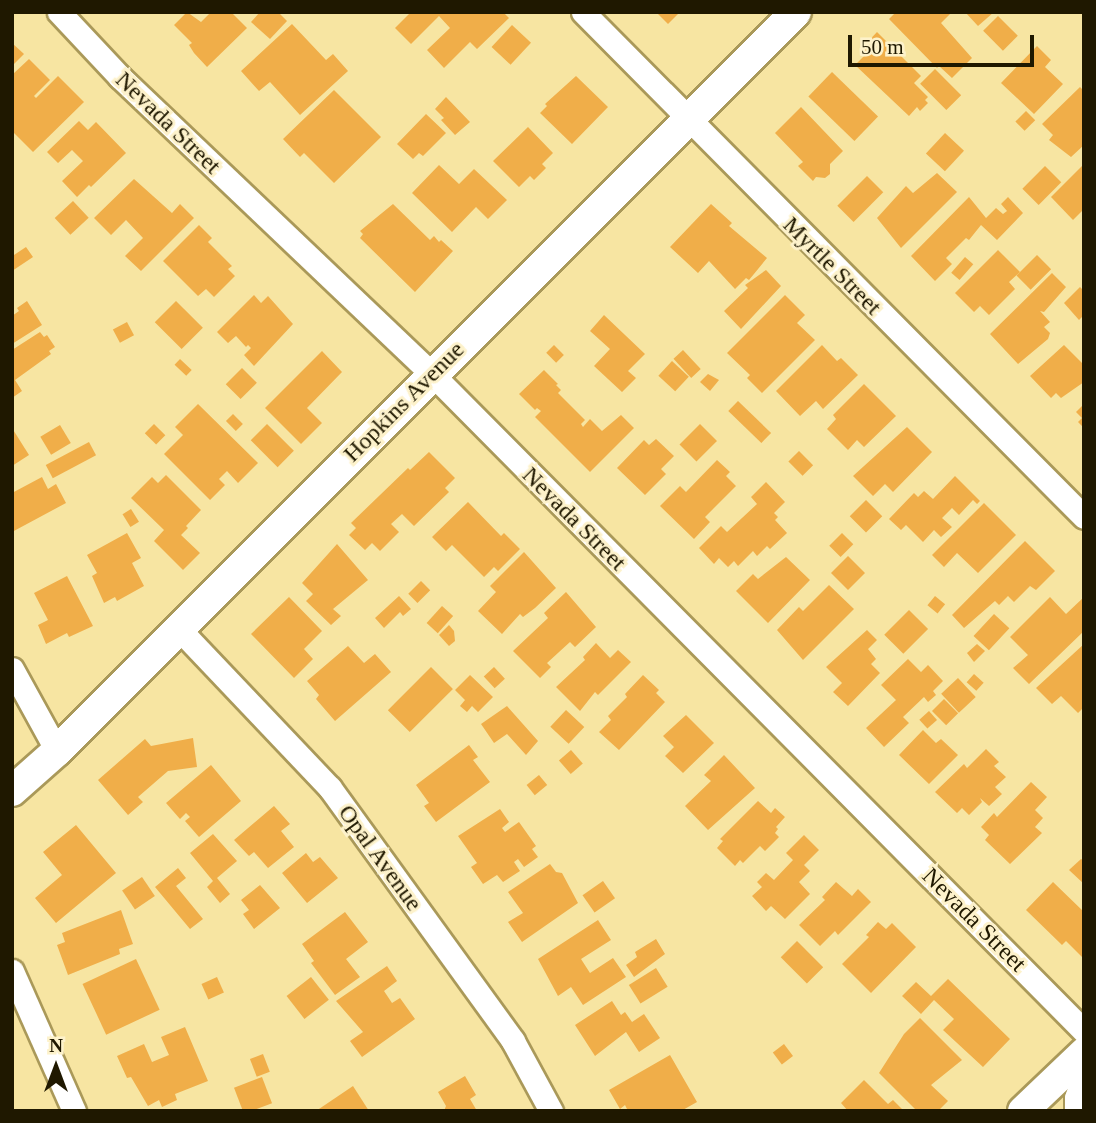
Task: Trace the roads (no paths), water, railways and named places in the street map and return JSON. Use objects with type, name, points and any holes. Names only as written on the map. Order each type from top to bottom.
[{"type":"street","name":"Nevada Street","points":[[59,12],[120,77],[432,374],[1084,1031]]},
{"type":"street","name":"Myrtle Street","points":[[583,12],[1084,517]]},
{"type":"street","name":"Hopkins Avenue","points":[[12,791],[57,751],[796,12]]},
{"type":"street","name":"Opal Avenue","points":[[179,629],[330,788],[513,1041],[551,1111]]},
{"type":"street","points":[[12,669],[57,751]]},
{"type":"street","points":[[12,971],[74,1111]]},
{"type":"street","points":[[1023,1111],[1084,1052]]},
{"type":"street","points":[[1076,1111],[1076,1098],[1084,1075]]}]
